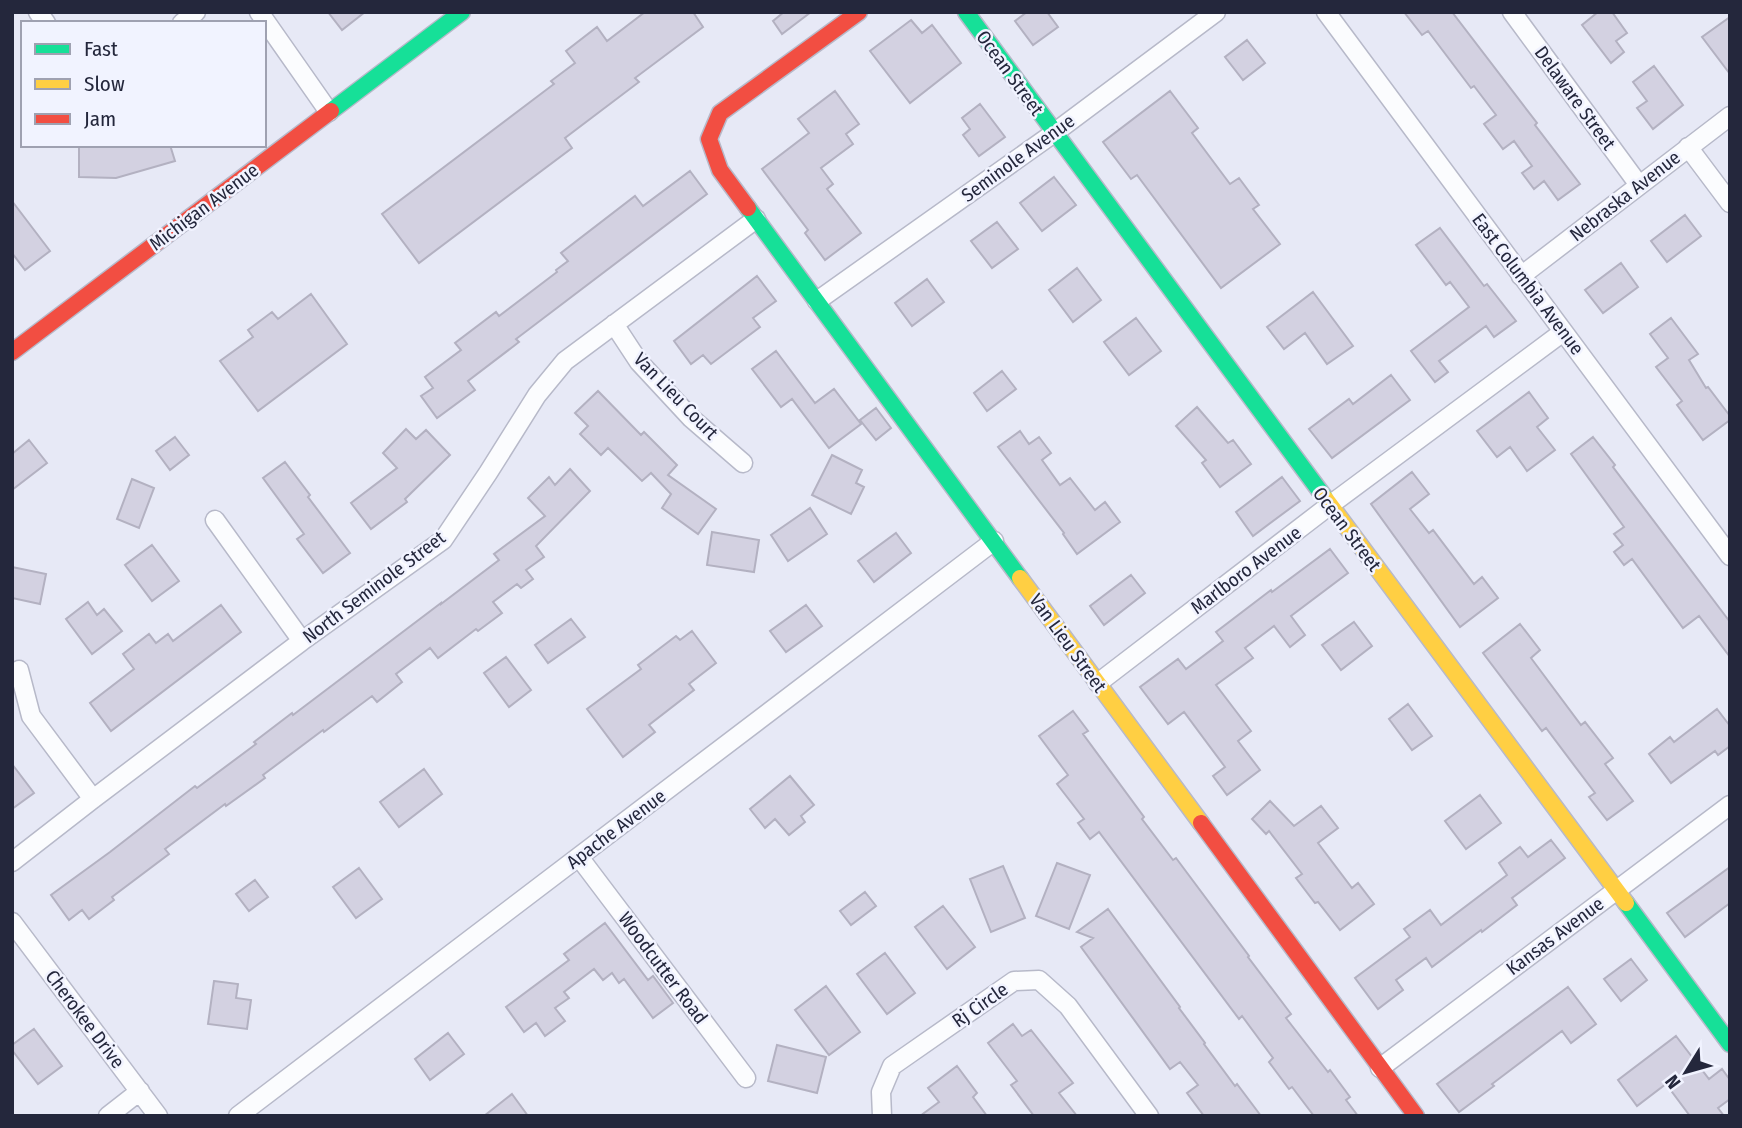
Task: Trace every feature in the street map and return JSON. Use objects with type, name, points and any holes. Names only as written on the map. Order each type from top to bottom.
[{"type":"street","points":[[260,12],[329,112]]},
{"type":"street","name":"Michigan Avenue","points":[[12,352],[462,12]]},
{"type":"street","name":"Van Lieu Street","points":[[859,12],[720,113],[709,139],[720,170],[1416,1116]]},
{"type":"street","name":"Ocean Street","points":[[966,12],[1730,1044]]},
{"type":"street","name":"Seminole Avenue","points":[[817,301],[1054,133],[1216,12]]},
{"type":"street","name":"East Columbia Avenue","points":[[1326,12],[1730,556]]},
{"type":"street","name":"Delaware Street","points":[[1512,12],[1639,185]]},
{"type":"street","name":"Nebraska Avenue","points":[[1521,276],[1730,116]]},
{"type":"street","points":[[1688,147],[1730,203]]},
{"type":"street","name":"North Seminole Street","points":[[12,862],[302,641],[443,540],[537,395],[565,361],[756,219]]},
{"type":"street","name":"Van Lieu Court","points":[[614,324],[639,362],[691,418],[743,463]]},
{"type":"street","name":"Marlboro Avenue","points":[[1098,683],[1330,505],[1563,332]]},
{"type":"street","points":[[215,520],[302,641]]},
{"type":"street","name":"Apache Avenue","points":[[238,1116],[994,541]]},
{"type":"street","points":[[19,670],[31,716],[93,799]]},
{"type":"street","name":"Kansas Avenue","points":[[1380,1068],[1730,805]]},
{"type":"street","name":"Woodcutter Road","points":[[579,858],[746,1078]]},
{"type":"street","name":"Cherokee Drive","points":[[12,922],[158,1116]]},
{"type":"street","name":"Rj Circle","points":[[882,1116],[881,1091],[892,1066],[1014,981],[1039,980],[1068,1006],[1149,1116]]},
{"type":"street","points":[[108,1116],[140,1091]]},
{"type":"building","points":[[328,12],[365,12],[342,30]]},
{"type":"building","points":[[645,12],[693,12],[703,27],[635,78],[639,82],[565,138],[572,148],[419,263],[382,214],[554,84],[551,81],[575,63],[566,51],[597,27],[607,41]]},
{"type":"building","points":[[784,12],[811,12],[782,34],[773,21]]},
{"type":"building","points":[[1027,12],[1047,12],[1058,27],[1033,45],[1015,21]]},
{"type":"building","points":[[1404,12],[1452,12],[1580,184],[1558,200],[1544,181],[1534,189],[1522,173],[1532,166],[1514,141],[1503,149],[1484,124],[1496,115],[1474,86],[1471,88],[1428,31],[1422,35]]},
{"type":"building","points":[[1598,12],[1612,12],[1627,33],[1616,41],[1624,52],[1611,63],[1582,25]]},
{"type":"building","points":[[1730,17],[1730,74],[1702,37]]},
{"type":"building","points":[[911,20],[922,33],[932,25],[961,63],[910,103],[870,51]]},
{"type":"building","points":[[1247,40],[1265,63],[1243,80],[1225,57]]},
{"type":"building","points":[[1654,66],[1683,105],[1653,129],[1637,108],[1647,101],[1633,82]]},
{"type":"building","points":[[835,91],[859,124],[846,134],[853,144],[821,168],[833,184],[827,189],[861,233],[825,260],[805,233],[808,230],[762,169],[809,133],[798,119]]},
{"type":"building","points":[[1170,91],[1198,128],[1192,133],[1230,184],[1239,178],[1259,205],[1253,209],[1280,244],[1221,288],[1137,175],[1131,179],[1103,142]]},
{"type":"building","points":[[980,104],[1005,137],[979,156],[963,135],[970,129],[962,118]]},
{"type":"building","points":[[79,147],[171,147],[175,161],[116,178],[79,177]]},
{"type":"building","points":[[690,171],[707,194],[516,339],[519,342],[468,381],[475,390],[437,418],[421,396],[433,388],[425,377],[461,350],[455,343],[496,312],[499,316],[557,272],[556,270],[568,261],[561,253],[635,196],[643,206]]},
{"type":"building","points":[[1054,177],[1076,205],[1042,231],[1020,203]]},
{"type":"building","points":[[12,201],[50,251],[25,270],[12,253]]},
{"type":"building","points":[[1685,215],[1701,236],[1667,262],[1651,241]]},
{"type":"building","points":[[997,222],[1018,249],[992,268],[971,241]]},
{"type":"building","points":[[1440,228],[1484,286],[1487,284],[1516,321],[1494,337],[1486,326],[1439,361],[1448,372],[1435,382],[1411,351],[1469,307],[1450,282],[1446,285],[1416,245]]},
{"type":"building","points":[[1621,263],[1638,287],[1603,313],[1585,290]]},
{"type":"building","points":[[1077,268],[1101,300],[1073,322],[1049,290]]},
{"type":"building","points":[[757,276],[776,301],[753,318],[760,327],[711,364],[703,355],[691,364],[674,341]]},
{"type":"building","points":[[927,279],[944,302],[912,326],[895,303]]},
{"type":"building","points":[[1313,292],[1353,346],[1327,364],[1305,333],[1284,349],[1267,327]]},
{"type":"building","points":[[311,294],[347,344],[258,411],[220,361],[253,337],[248,330],[272,312],[278,319]]},
{"type":"building","points":[[1136,318],[1161,351],[1129,375],[1104,342]]},
{"type":"building","points":[[1671,318],[1698,354],[1689,360],[1706,388],[1708,387],[1730,416],[1730,420],[1703,440],[1677,405],[1682,401],[1656,367],[1668,358],[1650,334]]},
{"type":"building","points":[[776,351],[815,403],[834,389],[861,424],[829,448],[792,399],[781,407],[752,369]]},
{"type":"building","points":[[1002,371],[1016,389],[987,411],[974,393]]},
{"type":"building","points":[[1391,375],[1410,400],[1332,458],[1309,429],[1349,399],[1353,404]]},
{"type":"building","points":[[598,391],[641,435],[644,432],[677,465],[668,475],[716,509],[698,534],[662,508],[671,494],[651,473],[642,481],[608,448],[601,455],[580,434],[588,426],[575,413]]},
{"type":"building","points":[[1529,392],[1548,418],[1537,427],[1555,450],[1527,471],[1510,447],[1497,457],[1477,431]]},
{"type":"building","points":[[1197,407],[1228,443],[1233,440],[1251,464],[1220,487],[1202,463],[1206,460],[1176,426]]},
{"type":"building","points":[[876,408],[891,428],[876,440],[860,420]]},
{"type":"building","points":[[406,429],[416,439],[426,430],[450,455],[405,499],[407,502],[371,529],[351,503],[397,468],[383,453]]},
{"type":"building","points":[[1020,431],[1029,444],[1039,437],[1051,453],[1042,460],[1060,485],[1070,478],[1095,510],[1105,502],[1120,522],[1077,554],[998,447]]},
{"type":"building","points":[[175,437],[189,455],[170,470],[156,451]]},
{"type":"building","points":[[1593,437],[1730,622],[1730,657],[1699,616],[1683,628],[1632,559],[1624,565],[1614,552],[1623,545],[1614,534],[1624,527],[1571,454]]},
{"type":"building","points":[[29,440],[47,463],[12,490],[12,454]]},
{"type":"building","points":[[832,455],[862,470],[856,483],[864,487],[851,514],[812,495]]},
{"type":"building","points":[[285,462],[350,553],[323,573],[297,539],[304,534],[263,478]]},
{"type":"building","points":[[570,469],[590,491],[536,546],[544,557],[526,570],[533,579],[521,588],[517,584],[493,602],[502,613],[438,658],[430,648],[396,674],[402,682],[377,702],[372,696],[263,775],[265,778],[165,849],[169,854],[112,897],[114,900],[89,919],[82,910],[69,920],[51,895],[499,560],[494,554],[545,516],[528,498],[549,477],[555,485]]},
{"type":"building","points":[[1412,472],[1429,494],[1410,509],[1429,533],[1433,530],[1474,584],[1482,577],[1498,598],[1460,627],[1371,504]]},
{"type":"building","points":[[1282,477],[1300,501],[1253,536],[1236,512]]},
{"type":"building","points":[[132,479],[154,488],[139,528],[117,519]]},
{"type":"building","points":[[810,508],[827,534],[788,561],[771,535]]},
{"type":"building","points":[[712,532],[759,540],[754,572],[707,565]]},
{"type":"building","points":[[896,533],[911,553],[874,582],[858,561]]},
{"type":"building","points":[[152,545],[179,581],[152,601],[125,565]]},
{"type":"building","points":[[1330,549],[1348,573],[1291,616],[1305,635],[1290,647],[1274,626],[1245,648],[1253,658],[1216,685],[1251,731],[1238,741],[1260,770],[1227,795],[1213,776],[1225,767],[1184,712],[1168,724],[1140,687],[1178,659],[1186,669],[1223,641],[1216,632]]},
{"type":"building","points":[[12,567],[46,574],[40,604],[12,598]]},
{"type":"building","points":[[1131,575],[1145,593],[1104,625],[1090,606]]},
{"type":"building","points":[[88,602],[97,615],[104,609],[122,631],[92,654],[66,619]]},
{"type":"building","points":[[221,605],[241,632],[111,731],[90,703],[134,669],[123,654],[149,634],[156,643],[168,634],[173,641]]},
{"type":"building","points":[[806,605],[822,626],[786,652],[770,631]]},
{"type":"building","points":[[571,619],[585,637],[548,663],[535,645]]},
{"type":"building","points":[[1354,622],[1372,646],[1341,670],[1322,645]]},
{"type":"building","points":[[1520,624],[1540,650],[1531,658],[1581,725],[1585,722],[1613,758],[1605,764],[1633,801],[1607,820],[1589,797],[1595,793],[1546,728],[1542,731],[1483,653]]},
{"type":"building","points":[[692,631],[716,663],[689,684],[694,690],[649,725],[655,732],[623,757],[587,709],[641,669],[638,665],[676,636],[680,640]]},
{"type":"building","points":[[506,657],[531,690],[509,707],[484,673]]},
{"type":"building","points":[[1408,704],[1432,736],[1412,750],[1389,719]]},
{"type":"building","points":[[1717,709],[1730,726],[1730,746],[1718,755],[1715,751],[1671,783],[1649,754],[1670,737],[1674,742]]},
{"type":"building","points":[[1073,711],[1088,731],[1083,734],[1144,817],[1142,819],[1173,860],[1176,858],[1249,956],[1291,1014],[1286,1018],[1350,1097],[1346,1100],[1358,1116],[1314,1116],[1292,1087],[1289,1089],[1269,1062],[1273,1058],[1242,1016],[1239,1019],[1099,832],[1090,839],[1078,823],[1084,819],[1057,784],[1068,775],[1039,736]]},
{"type":"building","points":[[12,764],[34,793],[12,809]]},
{"type":"building","points":[[424,769],[442,794],[399,827],[380,802]]},
{"type":"building","points":[[790,776],[814,805],[801,816],[805,822],[789,835],[775,819],[765,828],[750,809]]},
{"type":"building","points":[[1480,795],[1501,823],[1466,849],[1445,821]]},
{"type":"building","points":[[1270,801],[1294,826],[1321,806],[1338,828],[1318,843],[1352,888],[1358,883],[1374,904],[1340,930],[1296,878],[1302,874],[1269,831],[1266,834],[1252,819]]},
{"type":"building","points":[[1551,840],[1565,858],[1512,898],[1517,905],[1432,967],[1426,958],[1396,980],[1403,990],[1378,1009],[1355,978],[1410,937],[1404,929],[1430,910],[1441,925],[1507,875],[1499,863],[1520,847],[1528,857]]},
{"type":"building","points":[[1057,863],[1090,875],[1069,929],[1036,916]]},
{"type":"building","points":[[1003,866],[1025,918],[991,932],[970,879]]},
{"type":"building","points":[[1730,867],[1730,903],[1685,937],[1667,913]]},
{"type":"building","points":[[359,868],[382,899],[356,918],[333,887]]},
{"type":"building","points":[[255,880],[268,897],[249,911],[236,894]]},
{"type":"building","points":[[865,892],[876,906],[851,925],[840,911]]},
{"type":"building","points":[[943,906],[975,947],[947,969],[915,927]]},
{"type":"building","points":[[1108,909],[1235,1086],[1237,1084],[1261,1116],[1204,1116],[1187,1093],[1198,1085],[1180,1062],[1170,1069],[1081,947],[1093,938],[1077,932]]},
{"type":"building","points":[[605,923],[648,980],[653,976],[673,1003],[653,1018],[624,979],[619,983],[612,973],[603,980],[594,969],[564,992],[569,998],[555,1008],[565,1021],[545,1036],[536,1023],[524,1032],[506,1007],[569,960],[564,954]]},
{"type":"building","points":[[885,953],[915,993],[887,1014],[857,974]]},
{"type":"building","points":[[1631,959],[1647,980],[1621,1001],[1604,979]]},
{"type":"building","points":[[214,981],[238,984],[236,998],[251,1000],[247,1029],[208,1024]]},
{"type":"building","points":[[826,986],[860,1032],[829,1055],[795,1010]]},
{"type":"building","points":[[1568,987],[1596,1024],[1571,1043],[1562,1031],[1459,1112],[1437,1084]]},
{"type":"building","points":[[1013,1024],[1022,1036],[1031,1030],[1073,1083],[1059,1093],[1077,1116],[1034,1116],[1011,1085],[1017,1081],[988,1043]]},
{"type":"building","points":[[34,1029],[62,1066],[38,1084],[12,1050],[12,1045]]},
{"type":"building","points":[[448,1033],[464,1054],[430,1080],[415,1059]]},
{"type":"building","points":[[1676,1036],[1709,1079],[1722,1069],[1730,1080],[1730,1099],[1718,1108],[1724,1116],[1690,1116],[1666,1084],[1637,1106],[1618,1080]]},
{"type":"building","points":[[777,1045],[826,1057],[817,1093],[768,1081]]},
{"type":"building","points":[[957,1066],[977,1093],[973,1097],[987,1116],[920,1116],[939,1102],[928,1088]]},
{"type":"building","points":[[512,1094],[528,1116],[484,1116]]},
{"type":"traffic: fast","points":[[331,111],[462,12]]},
{"type":"traffic: fast","points":[[966,12],[1325,498]]},
{"type":"traffic: fast","points":[[748,208],[1020,578]]},
{"type":"traffic: fast","points":[[1626,903],[1730,1044]]},
{"type":"traffic: slow","points":[[1325,498],[1626,903]]},
{"type":"traffic: slow","points":[[1020,578],[1201,823]]},
{"type":"traffic: jam","points":[[748,208],[720,170],[709,139],[720,113],[859,12]]},
{"type":"traffic: jam","points":[[12,352],[331,111]]},
{"type":"traffic: jam","points":[[1201,823],[1416,1116]]}]
